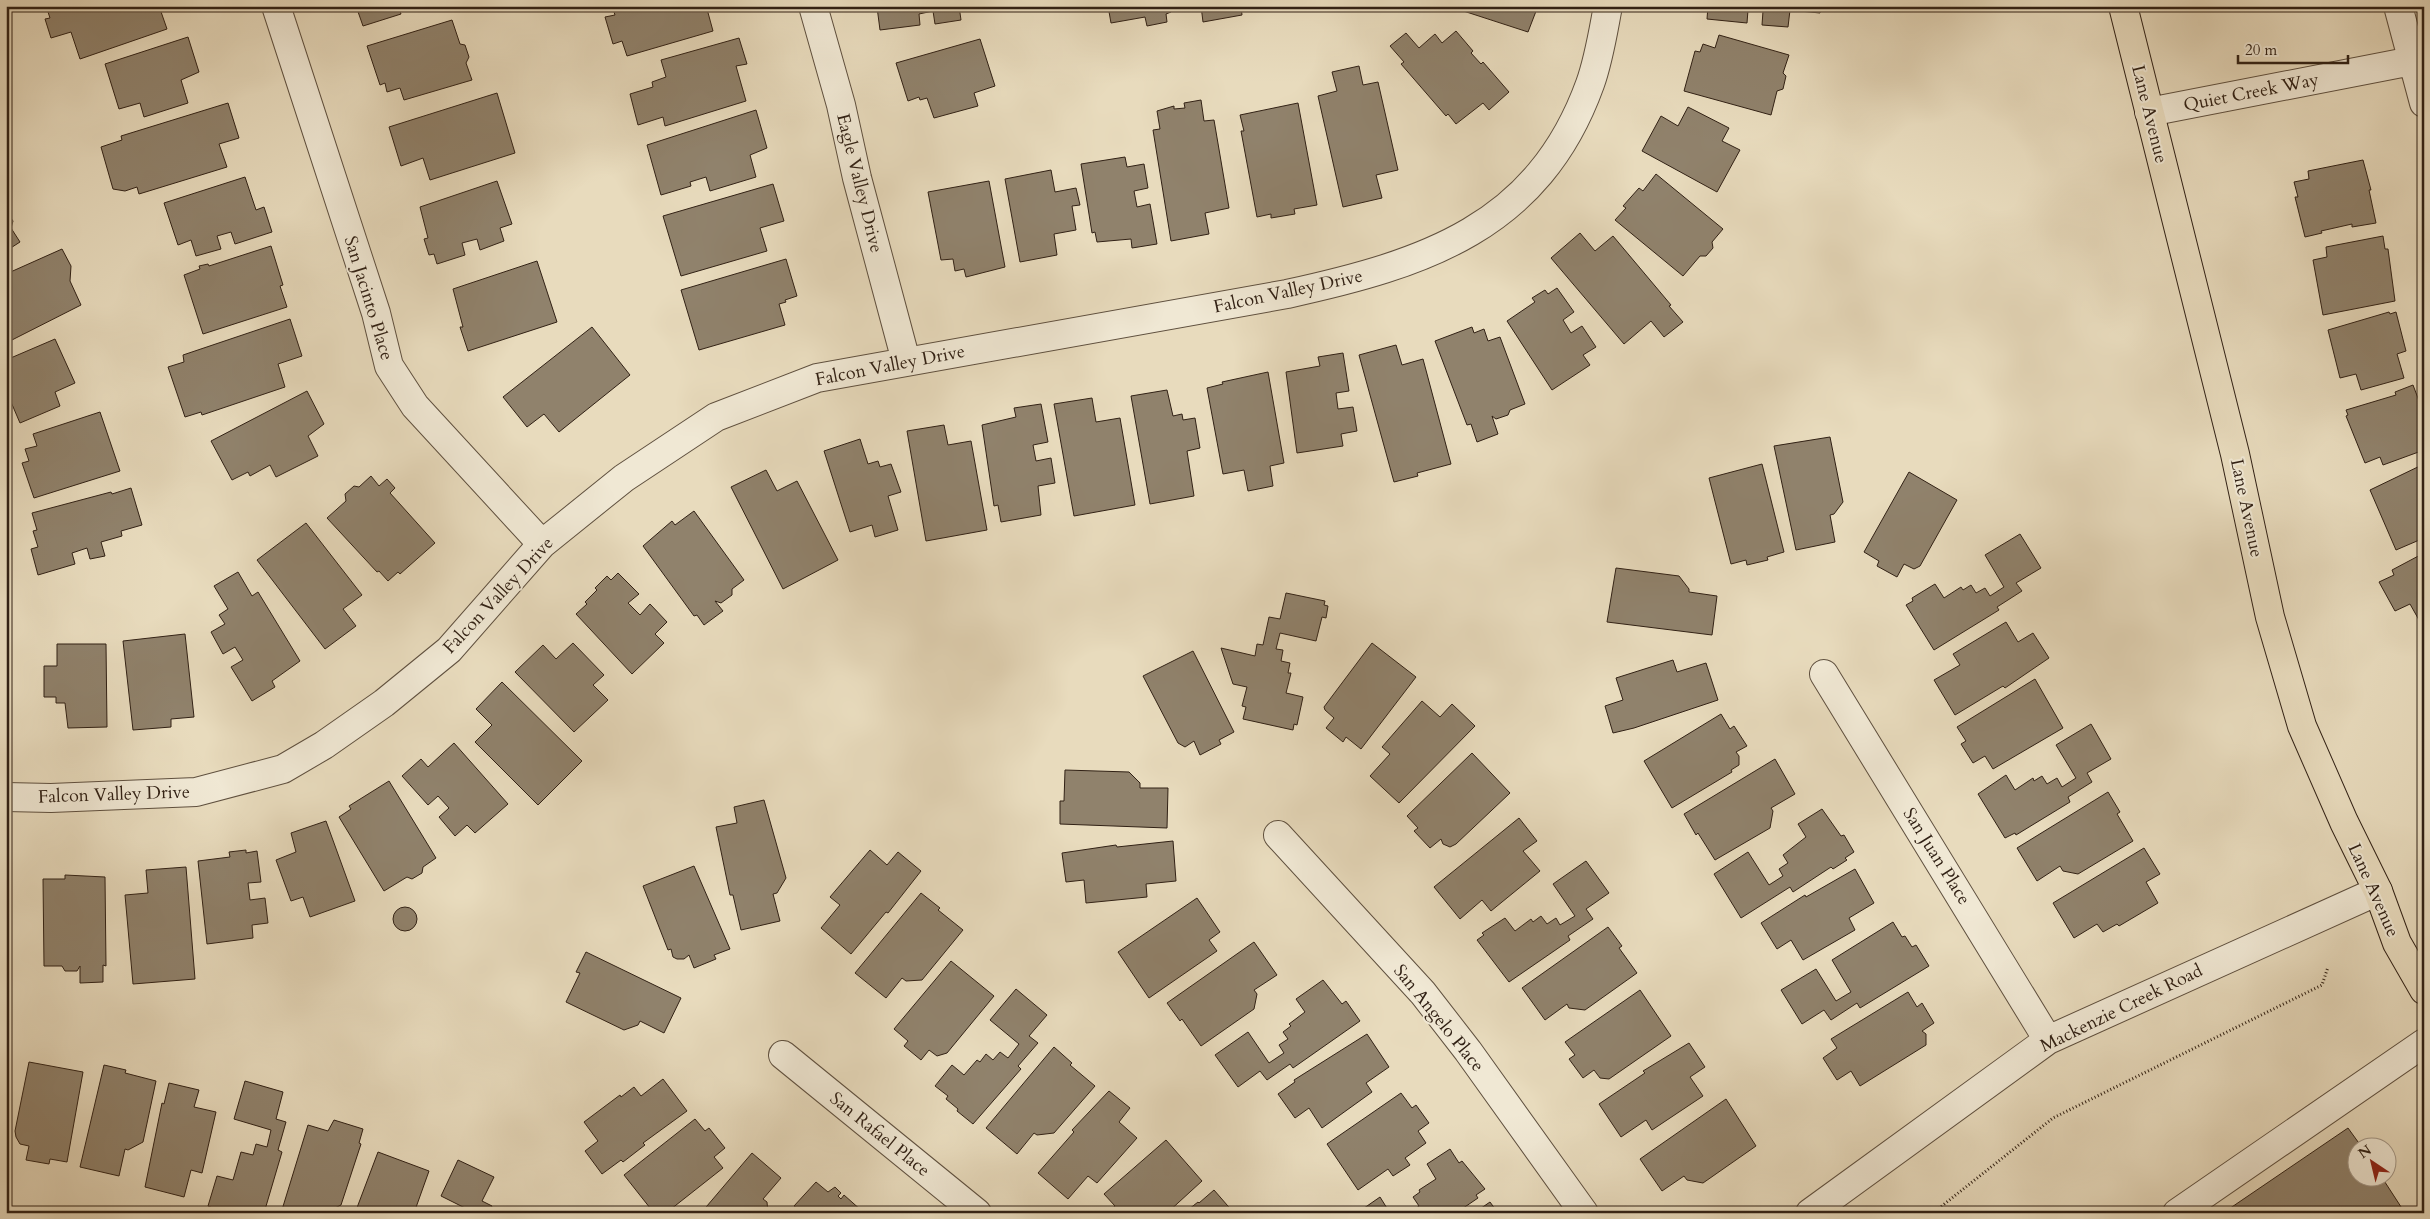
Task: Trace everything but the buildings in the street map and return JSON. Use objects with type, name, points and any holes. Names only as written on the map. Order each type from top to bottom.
[{"type":"main road","name":"Lane Avenue","points":[[2123,6],[2235,454],[2270,617],[2302,726],[2344,822],[2378,891],[2397,943],[2424,990]]},
{"type":"street","name":"San Jacinto Place","points":[[276,6],[376,313],[389,366],[415,406],[542,544]]},
{"type":"street","name":"Eagle Valley Drive","points":[[813,6],[841,105],[859,187],[906,361]]},
{"type":"street","name":"Falcon Valley Drive","points":[[6,797],[51,798],[196,792],[283,768],[324,745],[384,703],[449,650],[542,544],[624,478],[716,417],[817,378],[1238,302],[1348,280],[1418,258],[1451,244],[1483,226],[1512,203],[1538,177],[1560,148],[1577,116],[1591,82],[1608,6]]},
{"type":"street","points":[[2398,6],[2424,103]]},
{"type":"street","name":"Quiet Creek Way","points":[[2149,112],[2412,61]]},
{"type":"street","name":"San Juan Place","points":[[1824,674],[2048,1040]]},
{"type":"street","name":"San Angelo Place","points":[[1278,835],[1423,993],[1468,1051],[1584,1213]]},
{"type":"street","name":"Mackenzie Creek Road","points":[[1810,1213],[2048,1040],[2378,891]]},
{"type":"street","points":[[2177,1213],[2424,1043]]},
{"type":"street","name":"San Rafael Place","points":[[783,1055],[977,1213]]},
{"type":"path","points":[[1933,1213],[2053,1118],[2322,985],[2328,967]]}]
